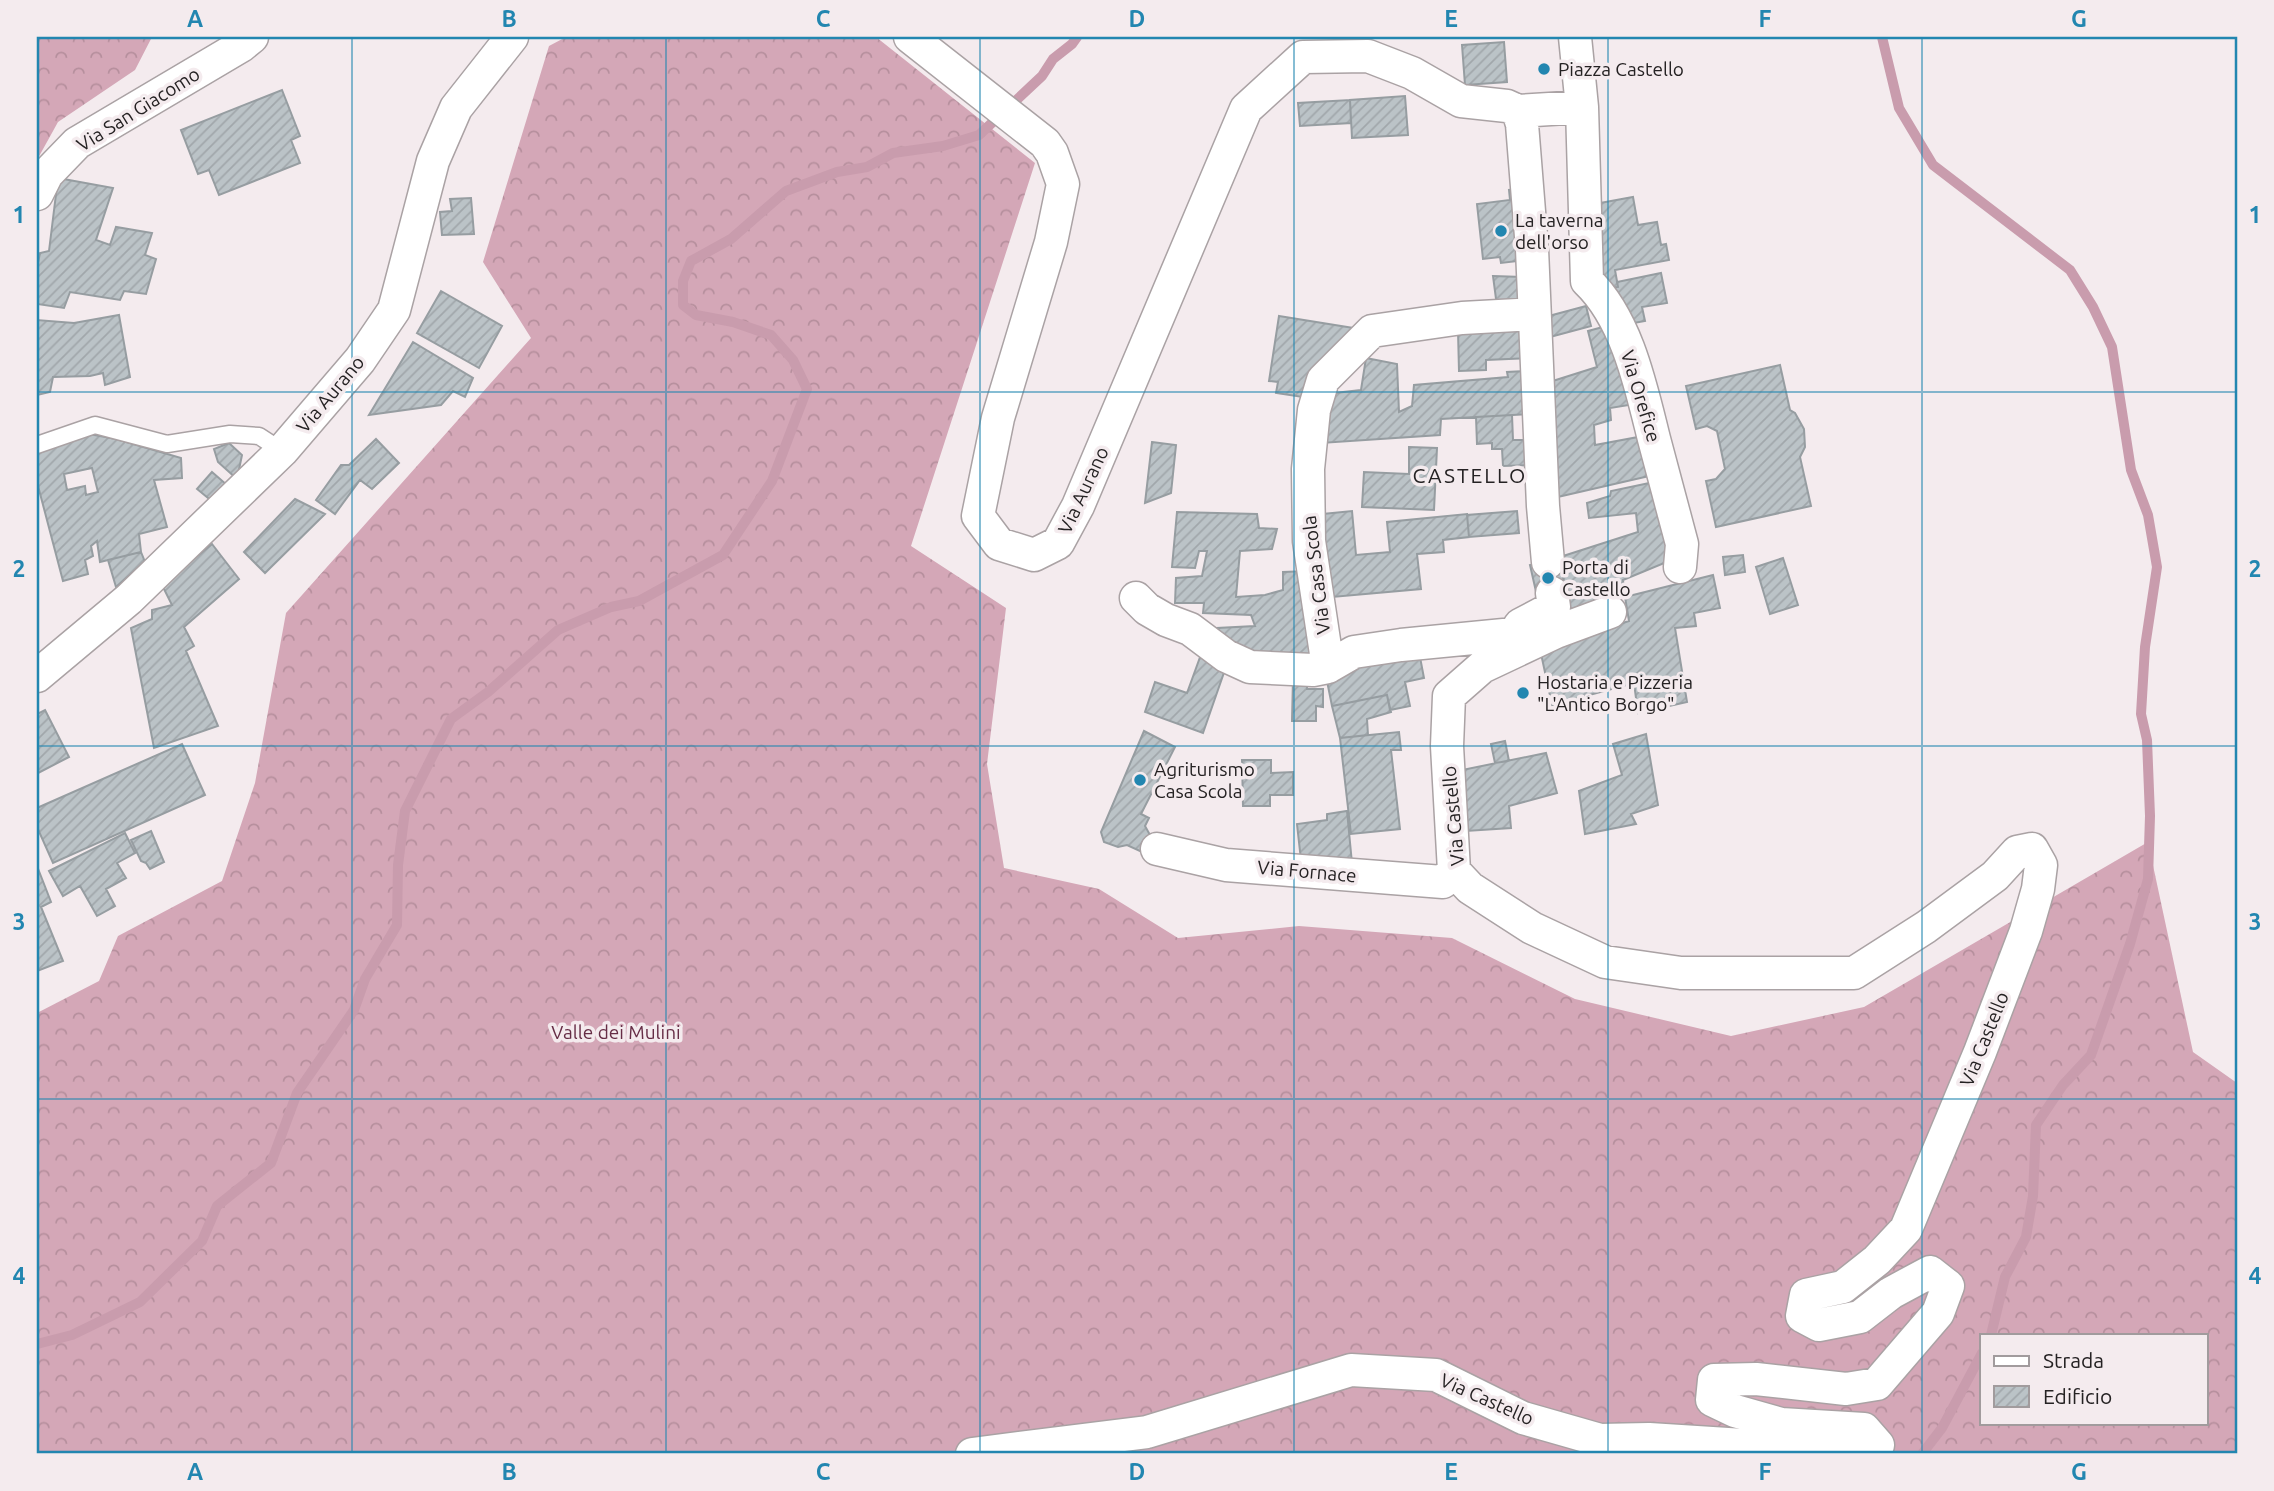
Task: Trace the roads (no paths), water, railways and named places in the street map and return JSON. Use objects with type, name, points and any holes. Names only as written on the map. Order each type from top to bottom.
[{"type":"street","name":"Via San Giacomo","points":[[37,194],[47,174],[77,144],[252,37]]},
{"type":"street","name":"Via Aurano","points":[[37,676],[129,599],[282,451],[360,360],[394,310],[433,161],[456,108],[512,37]]},
{"type":"street","name":"Via Aurano","points":[[910,37],[1045,143],[1052,153],[1063,184],[1052,242],[998,418],[978,516],[999,544],[1034,555],[1058,543],[1078,506],[1246,109],[1303,57],[1368,56],[1412,74],[1461,101],[1507,106],[1518,111]]},
{"type":"street","name":"Via Orefice","points":[[1575,37],[1582,107],[1587,281],[1598,292],[1618,325],[1636,370],[1682,544],[1680,567]]},
{"type":"street","points":[[1507,646],[1520,625],[1554,607],[1542,493],[1532,248],[1522,124],[1518,111],[1582,107]]},
{"type":"street","name":"Via Casa Scola","points":[[1328,667],[1309,541],[1308,481],[1314,410],[1323,380],[1372,331],[1462,318],[1534,314]]},
{"type":"street","points":[[1136,598],[1157,615],[1190,629],[1226,656],[1250,667],[1314,670],[1328,667],[1354,652],[1401,645],[1507,646],[1610,612]]},
{"type":"street","name":"Via Castello","points":[[1507,646],[1449,696],[1447,746],[1454,871],[1470,888],[1532,928],[1605,962],[1681,973],[1854,973],[1926,927],[1985,884],[2017,852],[2032,849],[2041,865],[2038,888],[2026,931],[1980,1052],[1906,1229],[1877,1259],[1843,1287],[1806,1295],[1802,1316],[1819,1325],[1860,1317],[1891,1293],[1930,1272],[1948,1286],[1938,1313],[1877,1384],[1846,1389],[1756,1379],[1714,1380],[1712,1400],[1735,1411],[1781,1424],[1864,1429],[1878,1445],[1859,1454]]},
{"type":"street","name":"Via Fornace","points":[[1157,849],[1226,865],[1443,882],[1454,871]]},
{"type":"street","name":"Via Castello","points":[[972,1454],[1147,1432],[1351,1370],[1436,1375],[1522,1418],[1600,1440],[1673,1447],[1790,1448],[1842,1454]]},
{"type":"lane","points":[[37,445],[95,425],[167,444],[230,434],[259,436],[282,451]]},
{"type":"waterway","points":[[37,1344],[72,1335],[140,1302],[202,1241],[217,1206],[271,1163],[297,1093],[354,1010],[365,979],[397,925],[398,865],[405,811],[451,719],[488,692],[558,630],[611,607],[639,601],[723,555],[772,481],[807,389],[793,360],[771,335],[733,322],[696,315],[683,305],[683,281],[691,261],[731,239],[786,191],[837,172],[867,167],[893,153],[943,146],[979,135],[1042,76],[1053,59],[1077,37]]},
{"type":"waterway","points":[[1882,37],[1899,108],[1933,165],[2070,270],[2093,307],[2112,347],[2131,470],[2148,515],[2157,567],[2145,647],[2141,714],[2147,740],[2150,816],[2148,879],[2130,944],[2091,1055],[2063,1085],[2036,1125],[2033,1196],[2026,1237],[2005,1277],[1991,1334]]},
{"type":"waterway","points":[[1922,1454],[1942,1428],[1980,1357]]},
{"type":"place","name":"Piazza Castello","points":[[1544,69]]},
{"type":"place","name":"La taverna dell'orso","points":[[1501,231]]},
{"type":"place","name":"Porta di Castello","points":[[1548,578]]},
{"type":"place","name":"Hostaria e Pizzeria \"L'Antico Borgo\"","points":[[1523,693]]},
{"type":"place","name":"Agriturismo Casa Scola","points":[[1140,780]]},
{"type":"district","name":"CASTELLO","points":[[1470,475]]},
{"type":"park label","name":"Valle dei Mulini","points":[[616,1032]]}]
